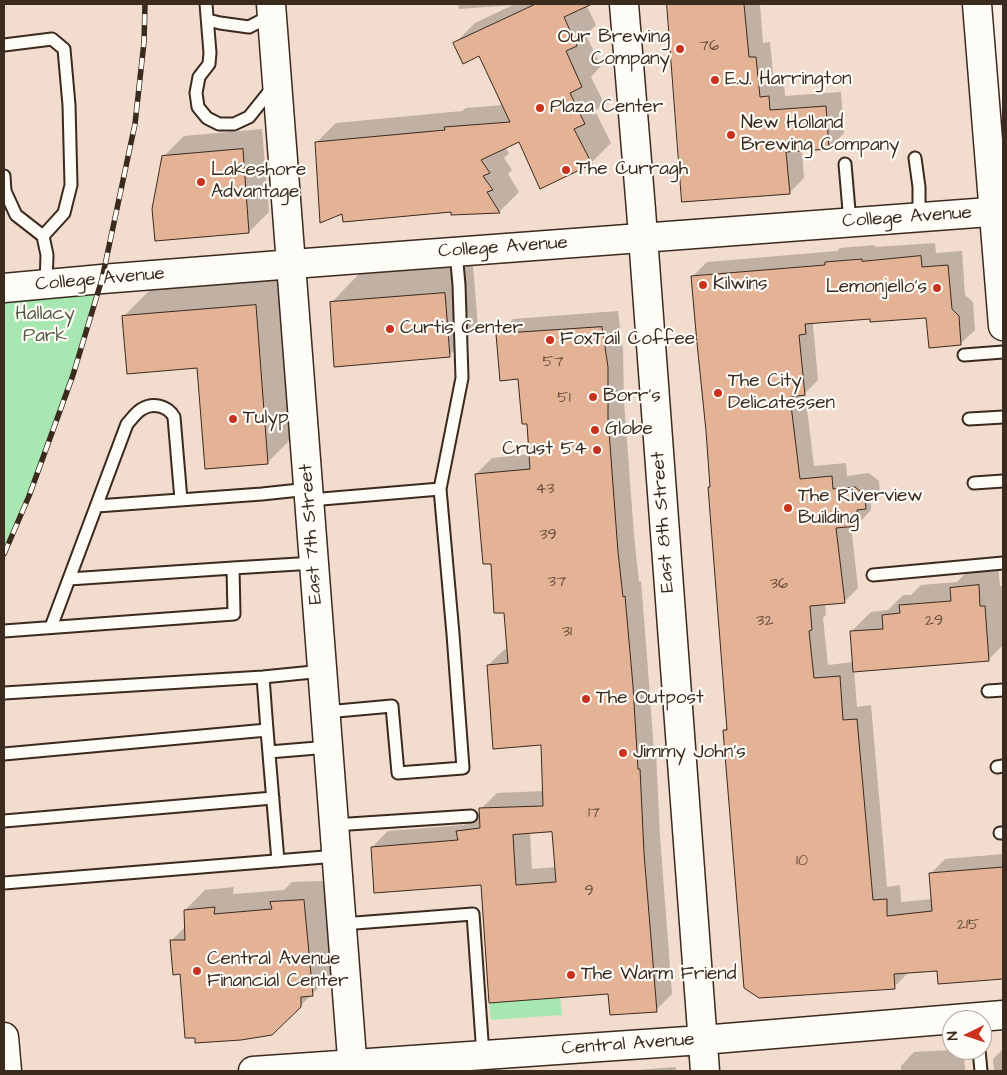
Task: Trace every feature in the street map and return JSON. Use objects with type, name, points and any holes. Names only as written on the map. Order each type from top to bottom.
[{"type":"main road","name":"East 8th Street","points":[[624,4],[705,1071]]},
{"type":"main road","points":[[977,4],[999,211],[1003,326]]},
{"type":"main road","name":"East 7th Street","points":[[272,9],[353,1068]]},
{"type":"main road","name":"College Avenue","points":[[4,288],[292,264],[999,211]]},
{"type":"main road","name":"Central Avenue","points":[[253,1071],[353,1068],[942,1021]]},
{"type":"main road","points":[[4,1037],[7,1071]]},
{"type":"lane","points":[[206,4],[210,53],[209,64],[200,77],[196,93],[198,107],[207,118],[220,124],[234,124],[249,117],[277,82]]},
{"type":"lane","points":[[208,20],[220,24],[249,26],[272,9]]},
{"type":"lane","points":[[4,45],[52,39],[64,49],[68,105],[70,185],[64,213],[43,236]]},
{"type":"lane","points":[[915,158],[919,217]]},
{"type":"lane","points":[[845,164],[850,222]]},
{"type":"lane","points":[[4,176],[5,191],[16,215],[43,236],[47,255],[46,284]]},
{"type":"lane","points":[[326,712],[392,706],[398,773],[463,768],[440,489],[462,378],[460,285],[456,252]]},
{"type":"lane","points":[[964,355],[1003,352]]},
{"type":"lane","points":[[51,627],[127,424],[142,409],[161,406],[170,411],[174,417],[181,500]]},
{"type":"lane","points":[[969,419],[1003,417]]},
{"type":"lane","points":[[974,483],[1003,481]]},
{"type":"lane","points":[[97,506],[262,494],[440,489]]},
{"type":"lane","points":[[69,579],[314,563]]},
{"type":"lane","points":[[873,575],[1003,563]]},
{"type":"lane","points":[[4,631],[234,614],[234,568]]},
{"type":"lane","points":[[4,693],[323,671]]},
{"type":"lane","points":[[263,676],[278,861]]},
{"type":"lane","points":[[988,691],[1003,690]]},
{"type":"lane","points":[[4,754],[267,730]]},
{"type":"lane","points":[[269,752],[328,747]]},
{"type":"lane","points":[[4,820],[273,798]]},
{"type":"lane","points":[[334,825],[471,816]]},
{"type":"lane","points":[[4,883],[337,856]]},
{"type":"lane","points":[[342,924],[473,914],[480,1058]]},
{"type":"shaded area","points":[[4,4],[977,4],[1003,331],[1003,1071],[4,1071]]},
{"type":"green space","name":"Hallacy Park","points":[[102,279],[73,375],[30,496],[4,552],[4,288]]},
{"type":"green space","points":[[560,997],[562,1015],[491,1020],[489,1003]]},
{"type":"building","points":[[536,4],[592,4],[564,17],[577,46],[566,51],[582,87],[570,93],[585,124],[574,129],[592,164],[540,189],[519,142],[481,160],[490,173],[483,176],[493,190],[487,192],[500,213],[451,215],[451,212],[343,222],[342,214],[320,223],[315,142],[445,130],[444,127],[510,122],[479,56],[463,64],[453,43]]},
{"type":"building","points":[[667,4],[744,4],[749,57],[756,57],[760,97],[769,96],[770,110],[826,106],[829,149],[786,152],[790,194],[682,202]]},
{"type":"building","name":"Lakeshore Advantage","points":[[243,149],[249,233],[155,241],[152,209],[162,156]]},
{"type":"building","points":[[921,256],[922,267],[948,265],[952,309],[959,316],[961,345],[929,348],[926,318],[870,322],[870,319],[805,324],[806,334],[799,335],[805,395],[790,397],[800,479],[832,476],[833,489],[855,487],[865,495],[866,509],[857,510],[858,526],[836,528],[845,603],[810,606],[812,630],[809,631],[814,678],[840,676],[843,720],[857,719],[873,900],[887,899],[887,916],[932,911],[929,873],[1003,867],[1003,979],[938,984],[937,971],[894,974],[895,989],[759,998],[744,988],[723,730],[727,730],[708,487],[710,487],[706,431],[691,276],[825,265],[825,262]]},
{"type":"building","name":"Curtis Center","points":[[445,293],[450,357],[334,367],[330,302]]},
{"type":"building","name":"Tulyp","points":[[256,305],[268,464],[205,469],[197,368],[127,374],[122,316]]},
{"type":"building","points":[[602,327],[608,367],[608,418],[618,552],[623,597],[625,596],[633,686],[657,1012],[610,1015],[608,994],[489,1003],[481,885],[374,893],[371,847],[458,840],[456,831],[480,828],[479,808],[543,806],[541,745],[493,749],[487,665],[508,663],[504,613],[494,613],[491,564],[483,564],[475,474],[530,469],[527,424],[522,424],[518,379],[500,381],[496,334]],"holes":[[[552,832],[556,882],[516,885],[513,835]]]},
{"type":"building","points":[[979,585],[980,606],[985,606],[989,661],[853,672],[850,631],[883,629],[882,615],[900,613],[899,605],[951,601],[950,588]]},
{"type":"building","name":"Central Avenue Financial Center","points":[[304,900],[313,996],[301,997],[301,1007],[272,1035],[241,1040],[195,1043],[195,1038],[185,1038],[180,974],[173,975],[170,940],[185,940],[184,910],[215,907],[214,914],[272,909],[270,902]]},
{"type":"railway","points":[[4,554],[29,496],[73,375],[102,279],[135,124],[144,42],[145,4]]},
{"type":"place","name":"Our Brewing Company","points":[[680,49]]},
{"type":"place","name":"E.J. Harrington","points":[[715,80]]},
{"type":"place","name":"Plaza Center","points":[[540,108]]},
{"type":"place","name":"New Holland Brewing Company","points":[[731,135]]},
{"type":"place","name":"The Curragh","points":[[566,170]]},
{"type":"place","name":"Lakeshore Advantage","points":[[201,182]]},
{"type":"place","name":"Kilwins","points":[[703,285]]},
{"type":"place","name":"Lemonjello's","points":[[937,288]]},
{"type":"place","name":"Curtis Center","points":[[390,329]]},
{"type":"place","name":"FoxTail Coffee","points":[[550,340]]},
{"type":"place","name":"The City Delicatessen","points":[[718,393]]},
{"type":"place","name":"Borr's","points":[[593,397]]},
{"type":"place","name":"Tulyp","points":[[233,419]]},
{"type":"place","name":"Globe","points":[[595,430]]},
{"type":"place","name":"Crust 54","points":[[597,450]]},
{"type":"place","name":"The Riverview Building","points":[[788,508]]},
{"type":"place","name":"The Outpost","points":[[586,699]]},
{"type":"place","name":"Jimmy John's","points":[[623,753]]},
{"type":"place","name":"Central Avenue Financial Center","points":[[197,971]]},
{"type":"place","name":"The Warm Friend","points":[[571,975]]}]
